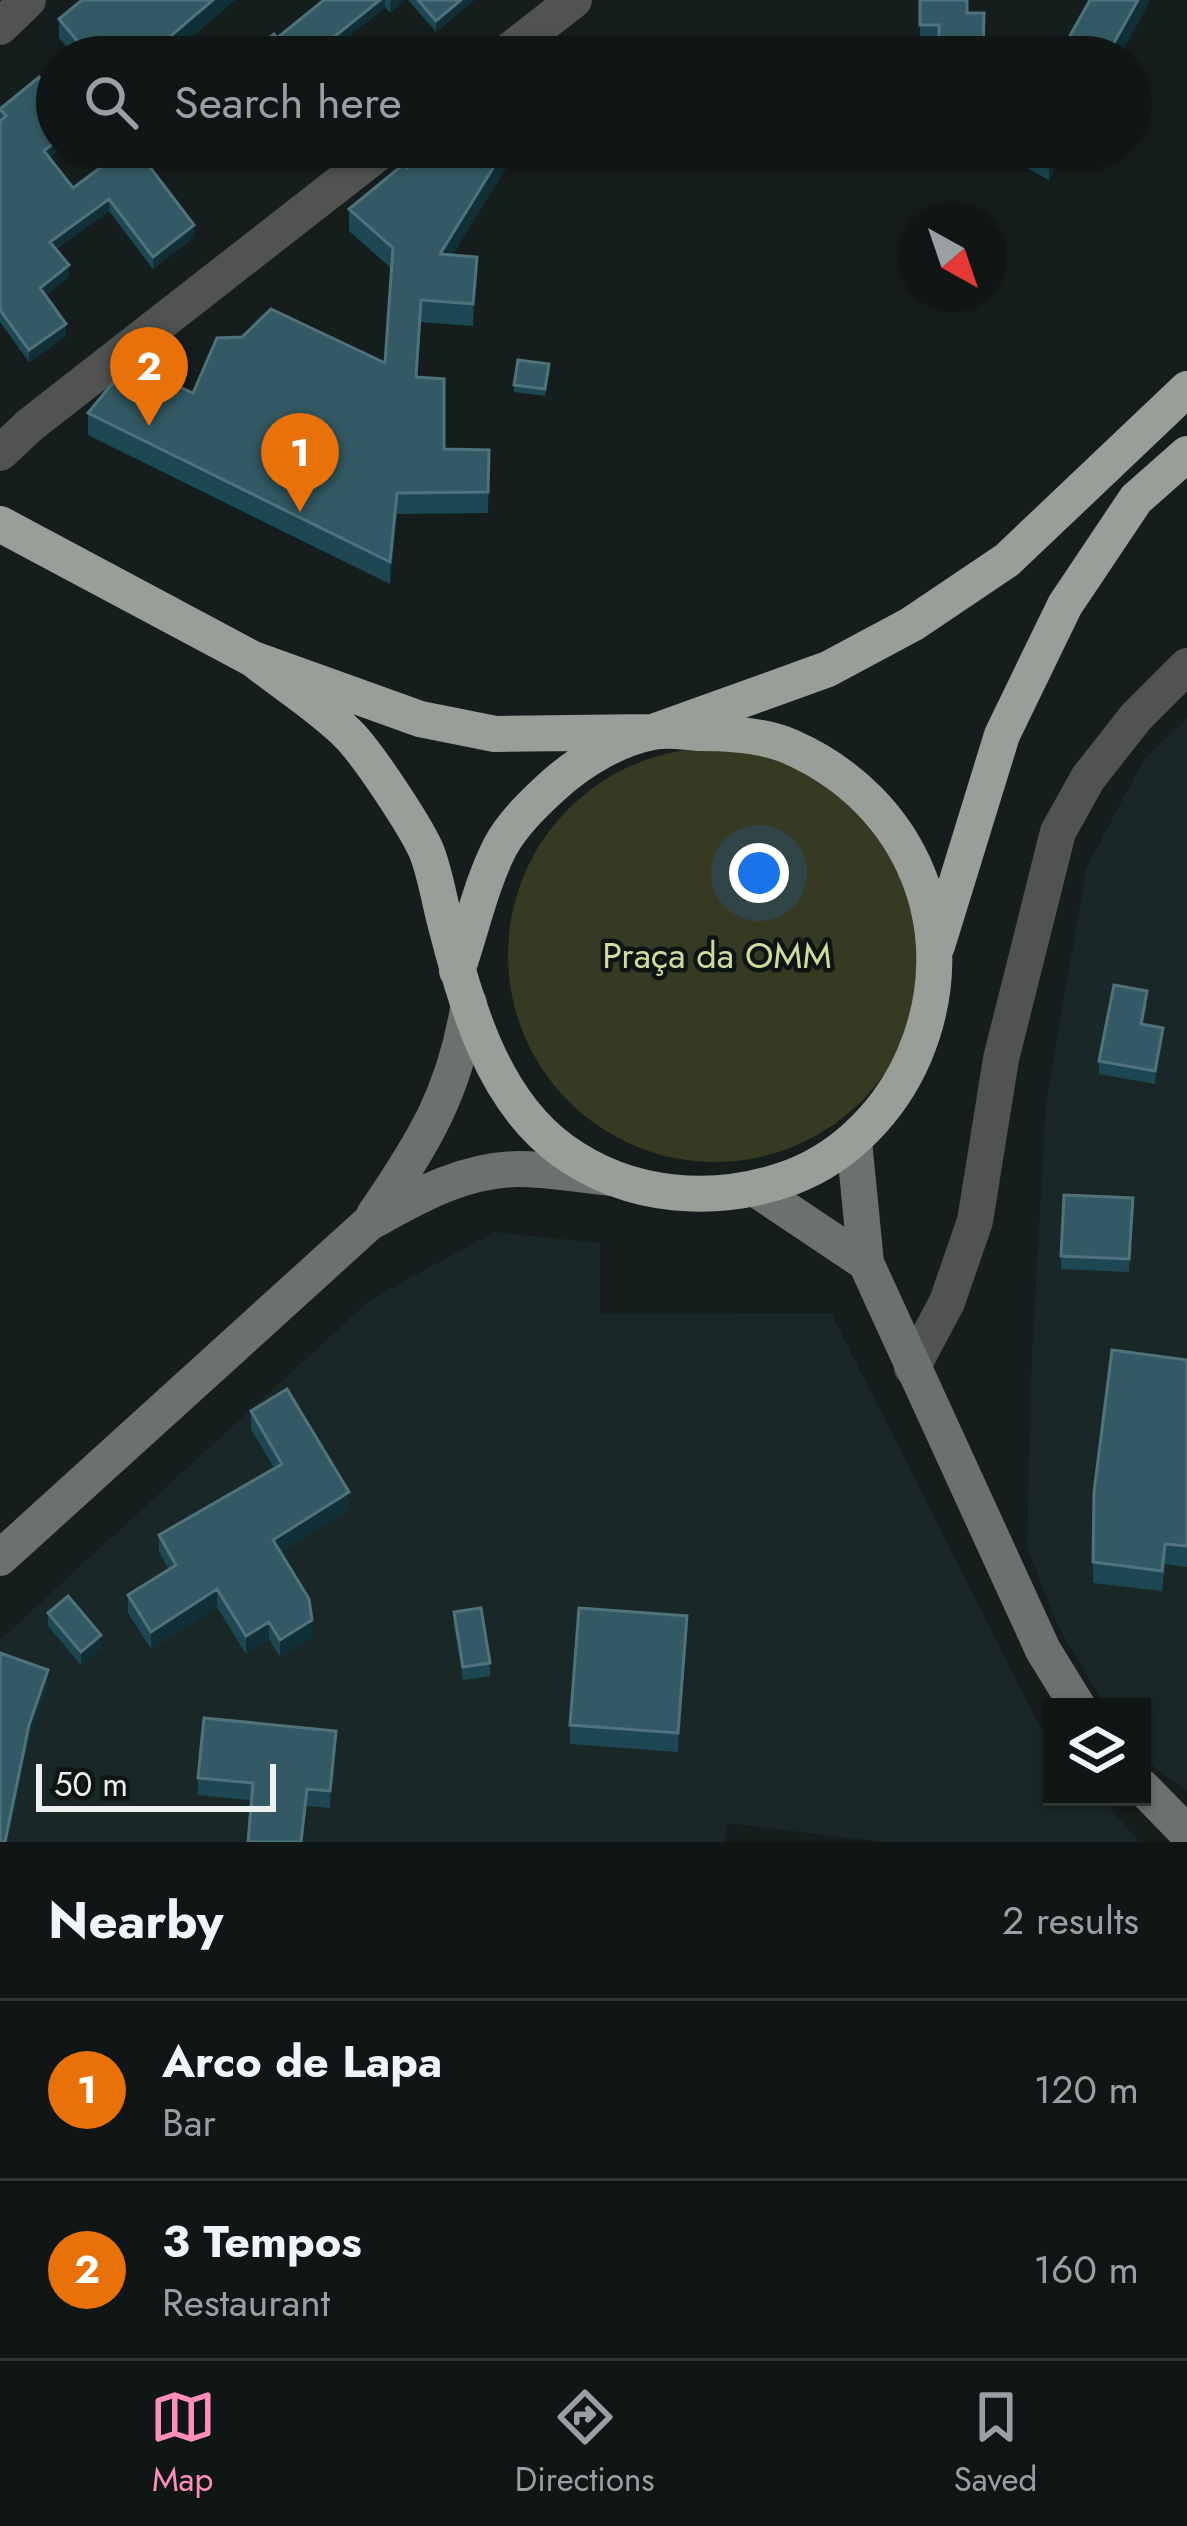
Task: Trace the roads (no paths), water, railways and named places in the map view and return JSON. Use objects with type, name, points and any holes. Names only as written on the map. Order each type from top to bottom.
[{"type":"highway","points":[[463,987],[500,848],[531,805],[571,770],[609,748],[828,669],[911,624],[1007,560],[1187,389]]},
{"type":"highway","points":[[253,659],[350,736],[426,850],[463,987],[489,1060],[520,1109],[561,1150],[612,1178],[683,1196],[757,1190],[808,1171],[854,1141],[901,1086],[929,1021],[936,950],[1002,735],[1065,605],[1136,499],[1187,454]]},
{"type":"highway","points":[[0,524],[253,659],[420,719],[495,734],[723,733],[787,744],[846,777],[893,825],[924,884],[936,950]]},
{"type":"street","points":[[0,27],[28,0]]},
{"type":"street","points":[[528,36],[574,0]]},
{"type":"street","points":[[0,453],[359,168]]},
{"type":"street","points":[[912,1368],[947,1302],[975,1221],[1001,1059],[1058,832],[1100,763],[1187,666]]},
{"type":"street","points":[[0,1558],[368,1223],[444,1102],[461,1056],[463,987]]},
{"type":"street","points":[[854,1141],[866,1263],[1043,1650],[1072,1698]]},
{"type":"street","points":[[368,1223],[465,1176],[517,1169],[612,1178]]},
{"type":"street","points":[[757,1190],[866,1263]]},
{"type":"street","points":[[1151,1796],[1187,1833]]},
{"type":"place","name":"3 Tempos","points":[[149,426]]},
{"type":"place","name":"Arco de Lapa","points":[[300,512]]},
{"type":"park label","name":"Praça da OMM","points":[[717,955]]}]
